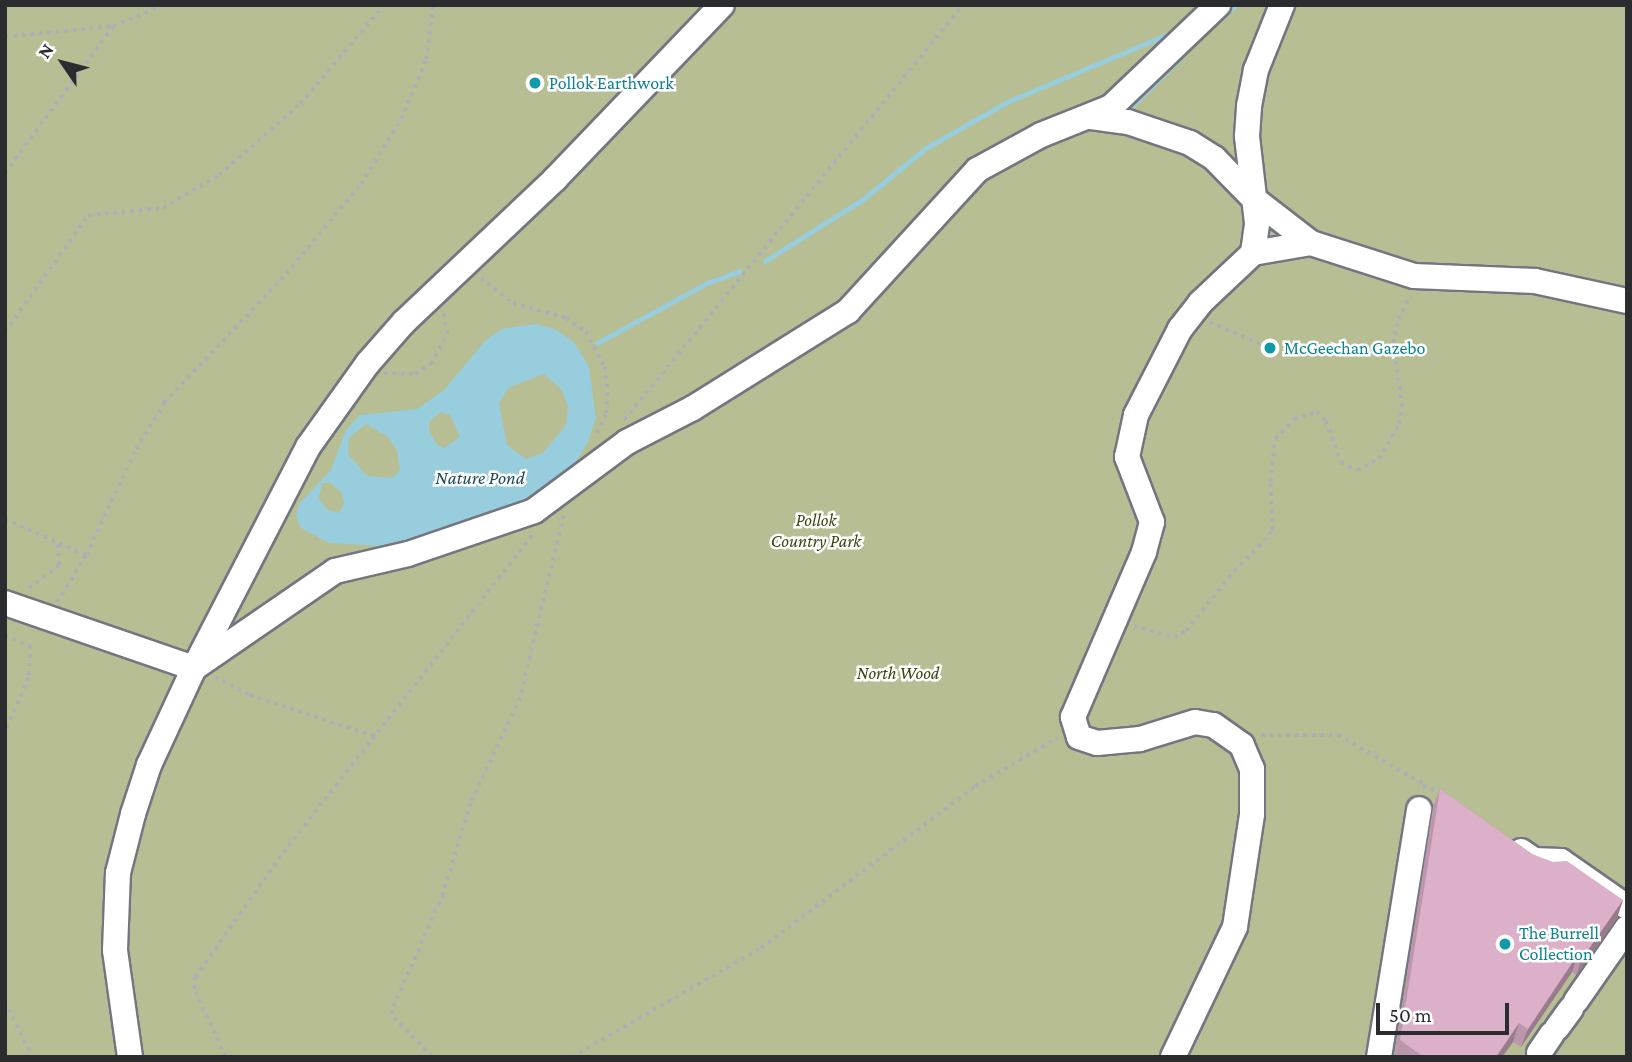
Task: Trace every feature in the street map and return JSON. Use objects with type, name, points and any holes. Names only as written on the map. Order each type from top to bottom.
[{"type":"street","points":[[130,1057],[115,950],[118,873],[149,765],[194,668],[308,447],[368,363],[464,263],[555,179],[722,5]]},
{"type":"street","points":[[194,668],[335,571],[500,524],[534,511],[571,487],[627,442],[693,408],[848,311],[977,170],[1041,135],[1111,107],[1219,5]]},
{"type":"street","points":[[1253,253],[1257,223],[1249,106],[1261,53],[1282,5]]},
{"type":"street","points":[[1091,117],[1128,122],[1190,143],[1214,158],[1254,199],[1311,243],[1414,276],[1535,281],[1627,301]]},
{"type":"street","points":[[1174,1057],[1235,927],[1252,814],[1252,769],[1237,740],[1227,731],[1195,722],[1114,744],[1087,742],[1074,728],[1073,717],[1152,522],[1127,457],[1128,441],[1161,362],[1193,312],[1253,253],[1311,243]]},
{"type":"street","points":[[14,597],[194,668]]},
{"type":"street","points":[[1379,1057],[1419,809]]},
{"type":"street","points":[[1501,837],[1534,860],[1561,861],[1627,907]]},
{"type":"street","points":[[1559,1025],[1627,928]]},
{"type":"path","points":[[5,332],[88,215],[163,208],[219,175],[300,104],[384,5]]},
{"type":"path","points":[[5,519],[86,555],[136,449],[164,403],[286,274],[361,184],[401,119],[426,60],[433,5]]},
{"type":"path","points":[[5,37],[113,26],[162,6]]},
{"type":"path","points":[[5,173],[113,26]]},
{"type":"path","points":[[464,263],[513,303],[566,318],[586,332],[605,367],[606,415],[589,451]]},
{"type":"path","points":[[1111,628],[1134,626],[1174,637],[1185,631],[1272,530],[1270,458],[1275,439],[1294,419],[1317,412],[1326,421],[1341,462],[1357,470],[1379,459],[1399,424],[1402,407],[1394,343],[1398,319],[1415,284],[1414,276]]},
{"type":"path","points":[[368,363],[393,375],[415,373],[430,364],[447,334],[441,306],[430,298]]},
{"type":"path","points":[[1193,312],[1270,348]]},
{"type":"path","points":[[432,1057],[390,1014],[442,896],[471,801],[519,701],[571,487]]},
{"type":"path","points":[[14,597],[58,565],[57,542]]},
{"type":"path","points":[[5,635],[31,646],[29,678],[5,732]]},
{"type":"path","points":[[194,668],[250,695],[374,736]]},
{"type":"path","points":[[572,1057],[761,948],[975,786],[1074,728]]},
{"type":"path","points":[[1237,740],[1292,733],[1338,735],[1424,784]]},
{"type":"path","points":[[5,907],[5,957]]},
{"type":"path","points":[[5,1002],[33,1057]]},
{"type":"green space","name":"North Wood","points":[[5,5],[1627,5],[1627,1057],[5,1057]]},
{"type":"water","name":"Nature Pond","points":[[535,324],[555,329],[574,342],[589,367],[596,418],[588,442],[569,473],[534,503],[406,541],[380,546],[329,543],[301,528],[296,517],[299,504],[331,470],[346,430],[360,415],[417,409],[444,390],[485,341],[502,329]],"holes":[[[544,374],[562,390],[568,407],[566,425],[543,453],[526,459],[507,445],[499,403],[508,388]],[[441,412],[450,415],[460,437],[444,448],[437,445],[429,430],[429,422]],[[366,424],[388,437],[397,450],[400,470],[392,478],[367,476],[348,454],[349,438]],[[329,482],[342,493],[344,504],[339,513],[328,510],[319,498],[322,484]]]},
{"type":"building","name":"The Burrell Collection","points":[[1440,789],[1532,854],[1553,862],[1567,861],[1623,900],[1583,957],[1578,954],[1528,1029],[1519,1023],[1496,1057],[1424,1057],[1400,1040]]},
{"type":"waterway","points":[[1224,16],[1235,5]]},
{"type":"waterway","points":[[765,261],[862,200],[926,148],[1007,102],[1175,31]]},
{"type":"waterway","points":[[1132,106],[1187,51]]},
{"type":"waterway","points":[[597,343],[707,283],[740,271]]},
{"type":"place","name":"Pollok Earthwork","points":[[535,83]]},
{"type":"place","name":"McGeechan Gazebo","points":[[1270,348]]},
{"type":"place","name":"The Burrell Collection","points":[[1505,944]]},
{"type":"park label","name":"Pollok Country Park","points":[[816,531]]}]
